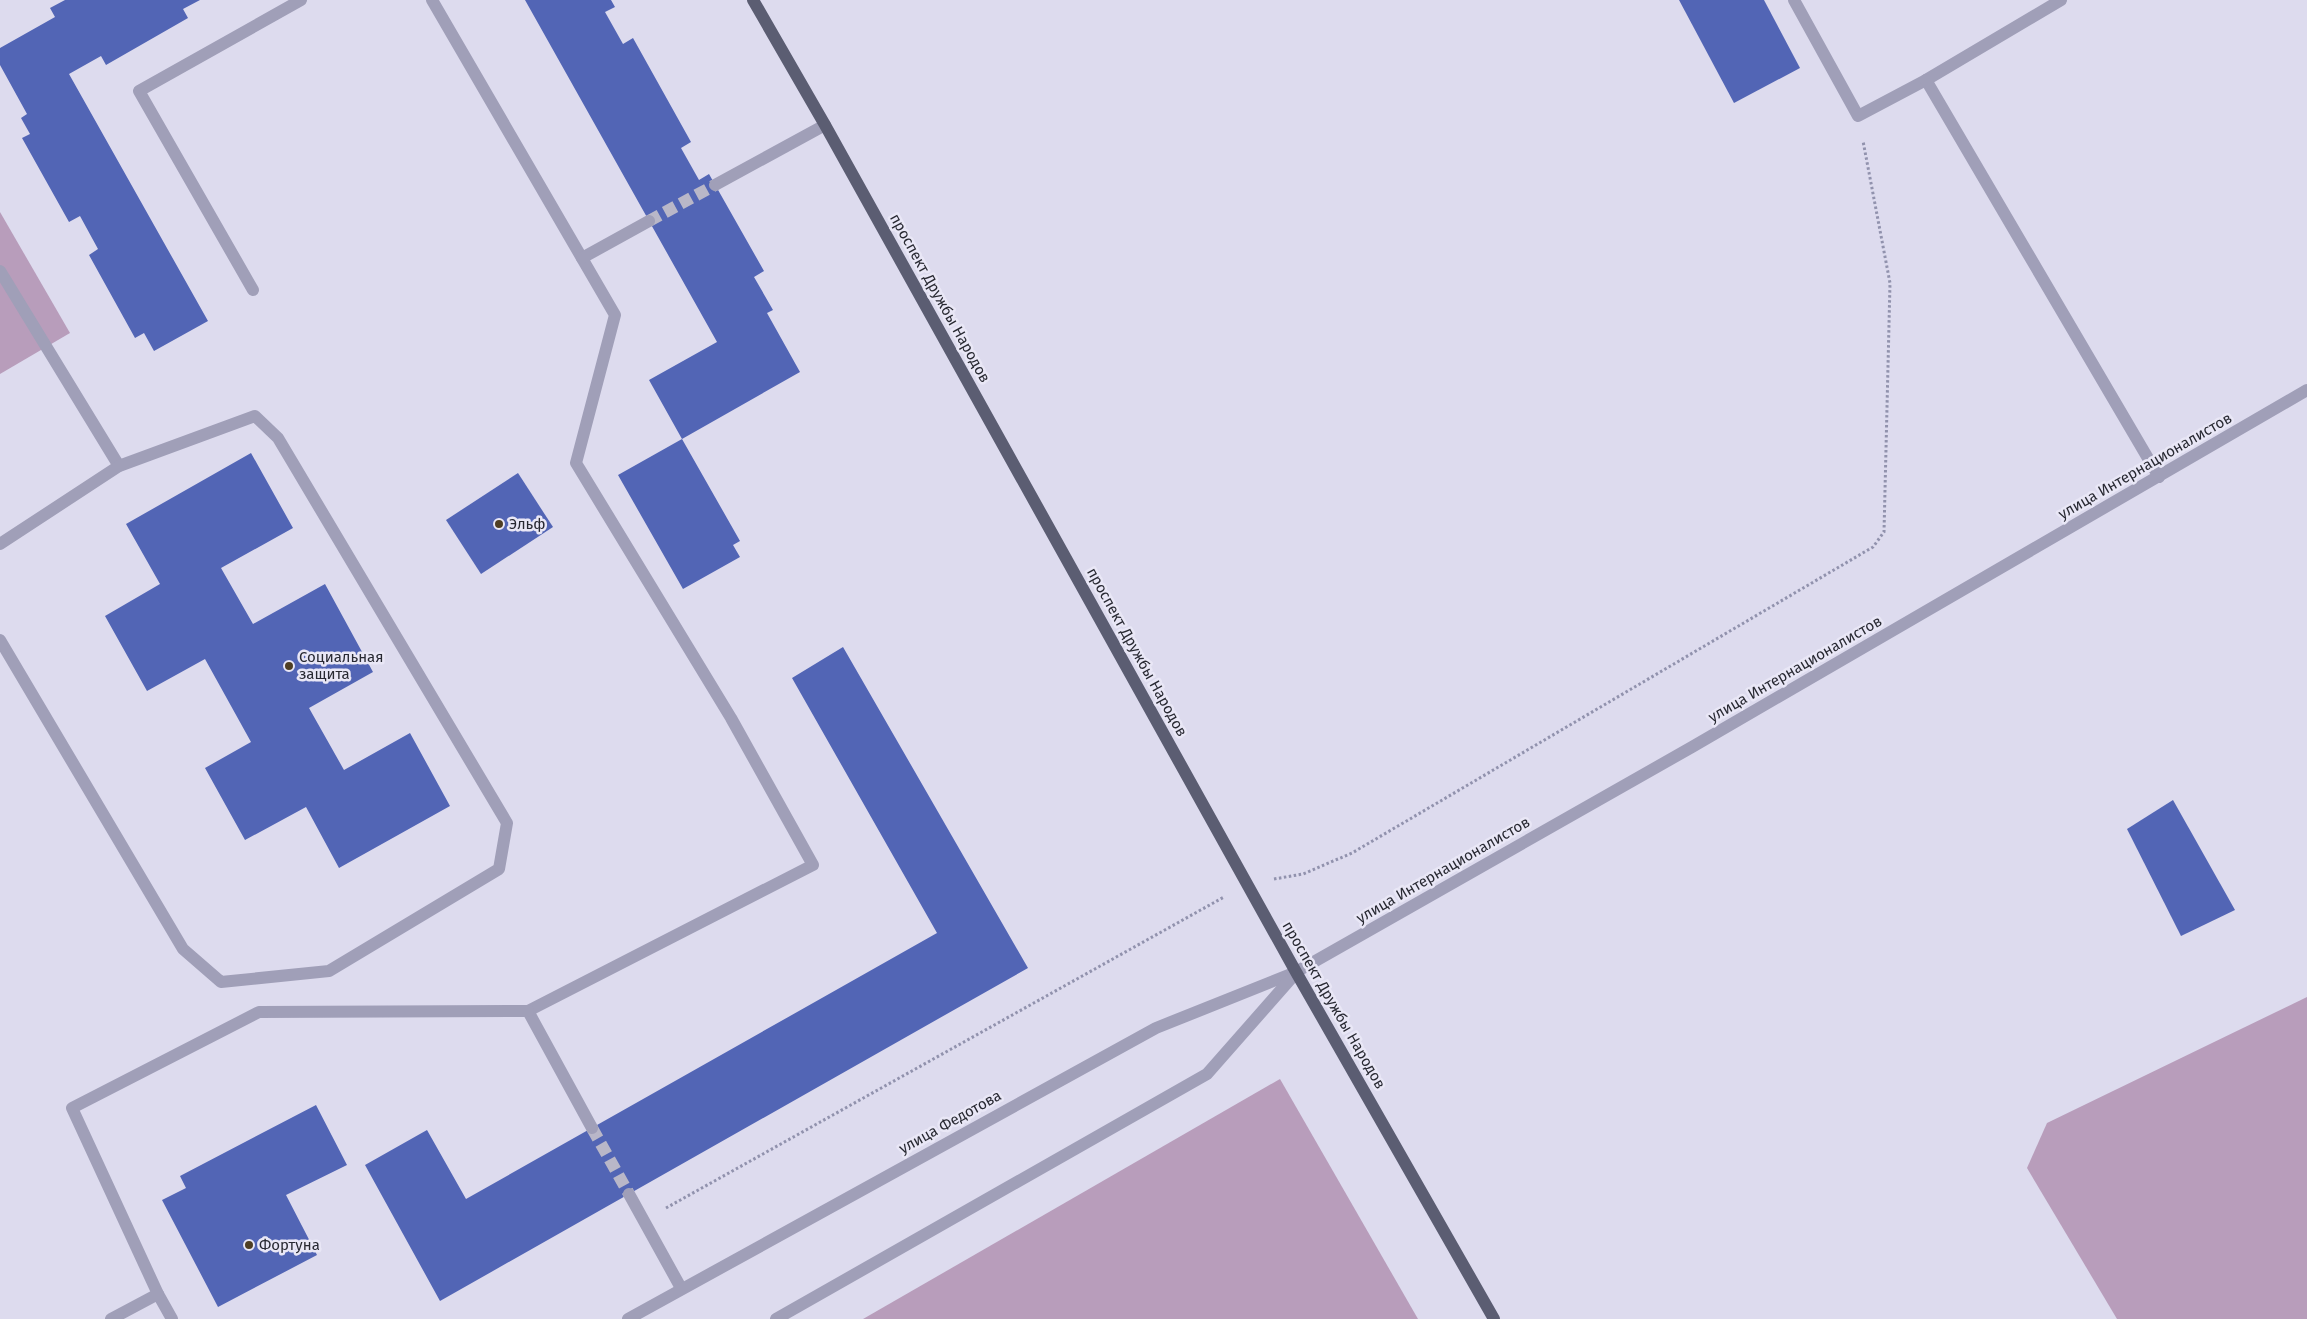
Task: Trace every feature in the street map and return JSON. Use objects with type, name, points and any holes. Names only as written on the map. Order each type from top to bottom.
[{"type":"main road","name":"проспект Дружбы Народов","points":[[753,0],[825,125],[1296,972],[1494,1319]]},
{"type":"street","points":[[253,290],[139,91],[301,0]]},
{"type":"street","points":[[172,1319],[158,1294],[72,1108],[259,1012],[528,1012],[813,865],[731,718],[576,463],[615,315],[432,0]]},
{"type":"street","points":[[1794,0],[1858,116],[1926,80],[2061,0]]},
{"type":"street","points":[[1926,80],[2159,477]]},
{"type":"street","points":[[715,185],[825,125]]},
{"type":"street","points":[[582,258],[649,221]]},
{"type":"street","points":[[2,279],[119,466]]},
{"type":"street","name":"улица Интернационалистов","points":[[1296,972],[1684,751],[2307,390]]},
{"type":"street","points":[[0,544],[119,466],[255,416],[278,438],[507,823],[499,869],[329,971],[221,982],[183,948],[0,640]]},
{"type":"street","points":[[776,1319],[1207,1074],[1296,972]]},
{"type":"street","name":"улица Федотова","points":[[628,1319],[680,1288],[1156,1028],[1296,972]]},
{"type":"street","points":[[528,1012],[592,1128]]},
{"type":"street","points":[[629,1194],[680,1288]]},
{"type":"street","points":[[111,1319],[158,1294]]},
{"type":"path","points":[[644,1221],[1247,884],[1303,874],[1352,853],[1873,546],[1884,532],[1890,282],[1858,116]]},
{"type":"shaded area","points":[[0,212],[70,333],[0,374]]},
{"type":"shaded area","points":[[2307,997],[2307,1319],[2117,1319],[2027,1168],[2047,1123]]},
{"type":"shaded area","points":[[1280,1079],[1418,1319],[863,1319]]},
{"type":"building","points":[[65,0],[200,0],[183,9],[188,18],[106,65],[101,56],[69,74],[208,321],[154,351],[144,333],[135,338],[89,255],[98,249],[80,216],[69,222],[22,138],[30,134],[21,118],[27,114],[0,65],[0,48],[55,17],[50,8]]},
{"type":"building","points":[[525,0],[611,0],[615,7],[605,12],[623,44],[633,38],[691,142],[681,148],[699,180],[709,174],[764,271],[754,277],[773,310],[767,313],[800,372],[682,439],[649,380],[717,342]]},
{"type":"building","points":[[1679,0],[1764,0],[1800,68],[1734,103]]},
{"type":"building","points":[[682,439],[740,541],[733,545],[740,557],[683,589],[618,475]]},
{"type":"building","name":"Социальная защита","points":[[251,453],[293,528],[221,568],[253,624],[325,584],[373,672],[309,708],[344,770],[410,733],[450,806],[339,868],[306,807],[245,840],[205,768],[251,742],[205,659],[147,691],[105,616],[160,584],[126,524]]},
{"type":"building","name":"Эльф","points":[[518,473],[553,527],[481,574],[446,520]]},
{"type":"building","points":[[843,647],[1028,968],[440,1301],[365,1165],[427,1130],[466,1199],[937,933],[792,678]]},
{"type":"building","points":[[2173,800],[2235,910],[2181,936],[2127,829]]},
{"type":"building","points":[[316,1105],[347,1165],[286,1195],[317,1255],[218,1307],[162,1200],[186,1188],[180,1176]]},
{"type":"tunnel","points":[[649,221],[715,185]]},
{"type":"tunnel","points":[[592,1128],[629,1194]]},
{"type":"place","name":"Эльф","points":[[499,524]]},
{"type":"place","name":"Социальная защита","points":[[289,666]]},
{"type":"place","name":"Фортуна","points":[[249,1245]]}]
